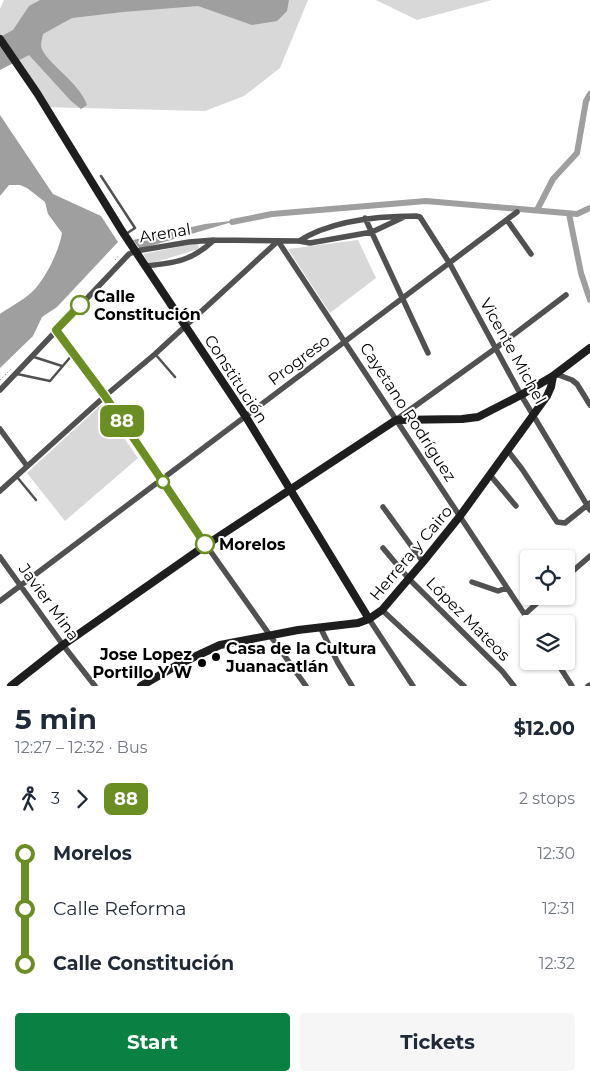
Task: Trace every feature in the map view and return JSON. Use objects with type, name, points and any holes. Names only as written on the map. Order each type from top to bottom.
[{"type":"street","name":"Constitución","points":[[0,39],[37,92],[86,175],[246,418],[369,619],[413,686]]},
{"type":"street","name":"Progreso","points":[[0,601],[246,418],[517,212]]},
{"type":"street","name":"Arenal","points":[[299,241],[310,234],[366,218],[406,216]]},
{"type":"street","name":"Arenal","points":[[0,390],[123,259],[136,251],[189,242],[214,240],[278,240],[310,243],[372,232],[406,216]]},
{"type":"street","name":"Vicente Michel","points":[[406,216],[416,216],[423,220],[450,264],[533,416],[589,506]]},
{"type":"street","points":[[366,218],[428,353]]},
{"type":"street","points":[[507,220],[531,254]]},
{"type":"street","name":"Arenal","points":[[145,266],[171,263],[193,257],[214,240]]},
{"type":"street","points":[[0,491],[105,396],[155,354],[278,240]]},
{"type":"street","name":"Cayetano Rodríguez","points":[[278,240],[525,614]]},
{"type":"street","points":[[12,686],[63,645],[206,545],[396,420],[566,295]]},
{"type":"street","points":[[56,330],[105,396],[206,545],[306,686]]},
{"type":"street","points":[[396,420],[462,420],[478,416],[522,395],[554,375],[590,348]]},
{"type":"street","points":[[554,375],[572,380],[590,405]]},
{"type":"street","name":"Herrera y Cairo","points":[[141,686],[179,664],[220,644],[320,627],[358,623],[369,619],[382,610],[460,516],[508,451],[547,396],[554,375]]},
{"type":"street","points":[[0,429],[26,466]]},
{"type":"street","points":[[508,451],[557,522],[564,523],[589,506]]},
{"type":"street","points":[[490,475],[516,506]]},
{"type":"street","points":[[383,507],[423,562]]},
{"type":"street","name":"López Mateos","points":[[383,548],[409,579],[502,671],[514,686]]},
{"type":"street","points":[[575,569],[590,556]]},
{"type":"street","name":"Javier Mina","points":[[0,557],[95,686]]},
{"type":"street","points":[[472,582],[498,591],[507,588]]},
{"type":"street","points":[[525,614],[535,605]]},
{"type":"street","points":[[382,610],[464,686]]},
{"type":"street","points":[[320,627],[352,686]]},
{"type":"street","points":[[562,670],[572,686]]},
{"type":"lane","points":[[101,176],[136,228],[125,235]]},
{"type":"lane","points":[[16,374],[50,381],[73,353]]},
{"type":"lane","points":[[155,354],[175,376]]},
{"type":"lane","points":[[32,357],[62,366]]},
{"type":"lane","points":[[16,476],[36,500]]},
{"type":"shaded area","points":[[4,0],[308,0],[280,68],[244,96],[205,111],[42,107],[0,43],[0,9]]},
{"type":"shaded area","points":[[40,0],[289,0],[287,11],[277,21],[252,25],[198,6],[72,18],[43,34],[41,46],[48,59],[70,80],[83,96],[87,105],[81,109],[71,101],[29,55],[0,70],[0,37],[13,30],[29,6]]},
{"type":"shaded area","points":[[376,0],[492,0],[417,20]]},
{"type":"shaded area","points":[[0,115],[53,194],[101,216],[118,242],[57,307],[42,317],[33,336],[0,368],[0,314],[35,289],[48,270],[62,233],[48,214],[45,202],[27,188],[20,185],[9,185],[0,196]]},
{"type":"shaded area","points":[[239,220],[140,249],[133,240],[205,224]]},
{"type":"shaded area","points":[[358,240],[376,278],[330,313],[288,249]]},
{"type":"shaded area","points":[[198,243],[199,249],[149,264],[143,254]]},
{"type":"shaded area","points":[[101,405],[138,458],[65,521],[27,473]]},
{"type":"waterway","points":[[537,210],[553,179],[577,153],[586,101],[590,94]]},
{"type":"waterway","points":[[232,222],[272,214],[426,201],[577,214],[590,208]]},
{"type":"waterway","points":[[569,214],[581,273],[590,300]]},
{"type":"bus line","name":"88","points":[[80,305],[56,330],[105,396],[205,544]]},
{"type":"place","name":"Calle Constitución","points":[[80,305]]},
{"type":"place","name":"Morelos","points":[[205,544]]},
{"type":"place","name":"Casa de la Cultura Juanacatlán","points":[[216,657]]},
{"type":"place","name":"Jose Lopez Portillo Y W","points":[[202,663]]}]
